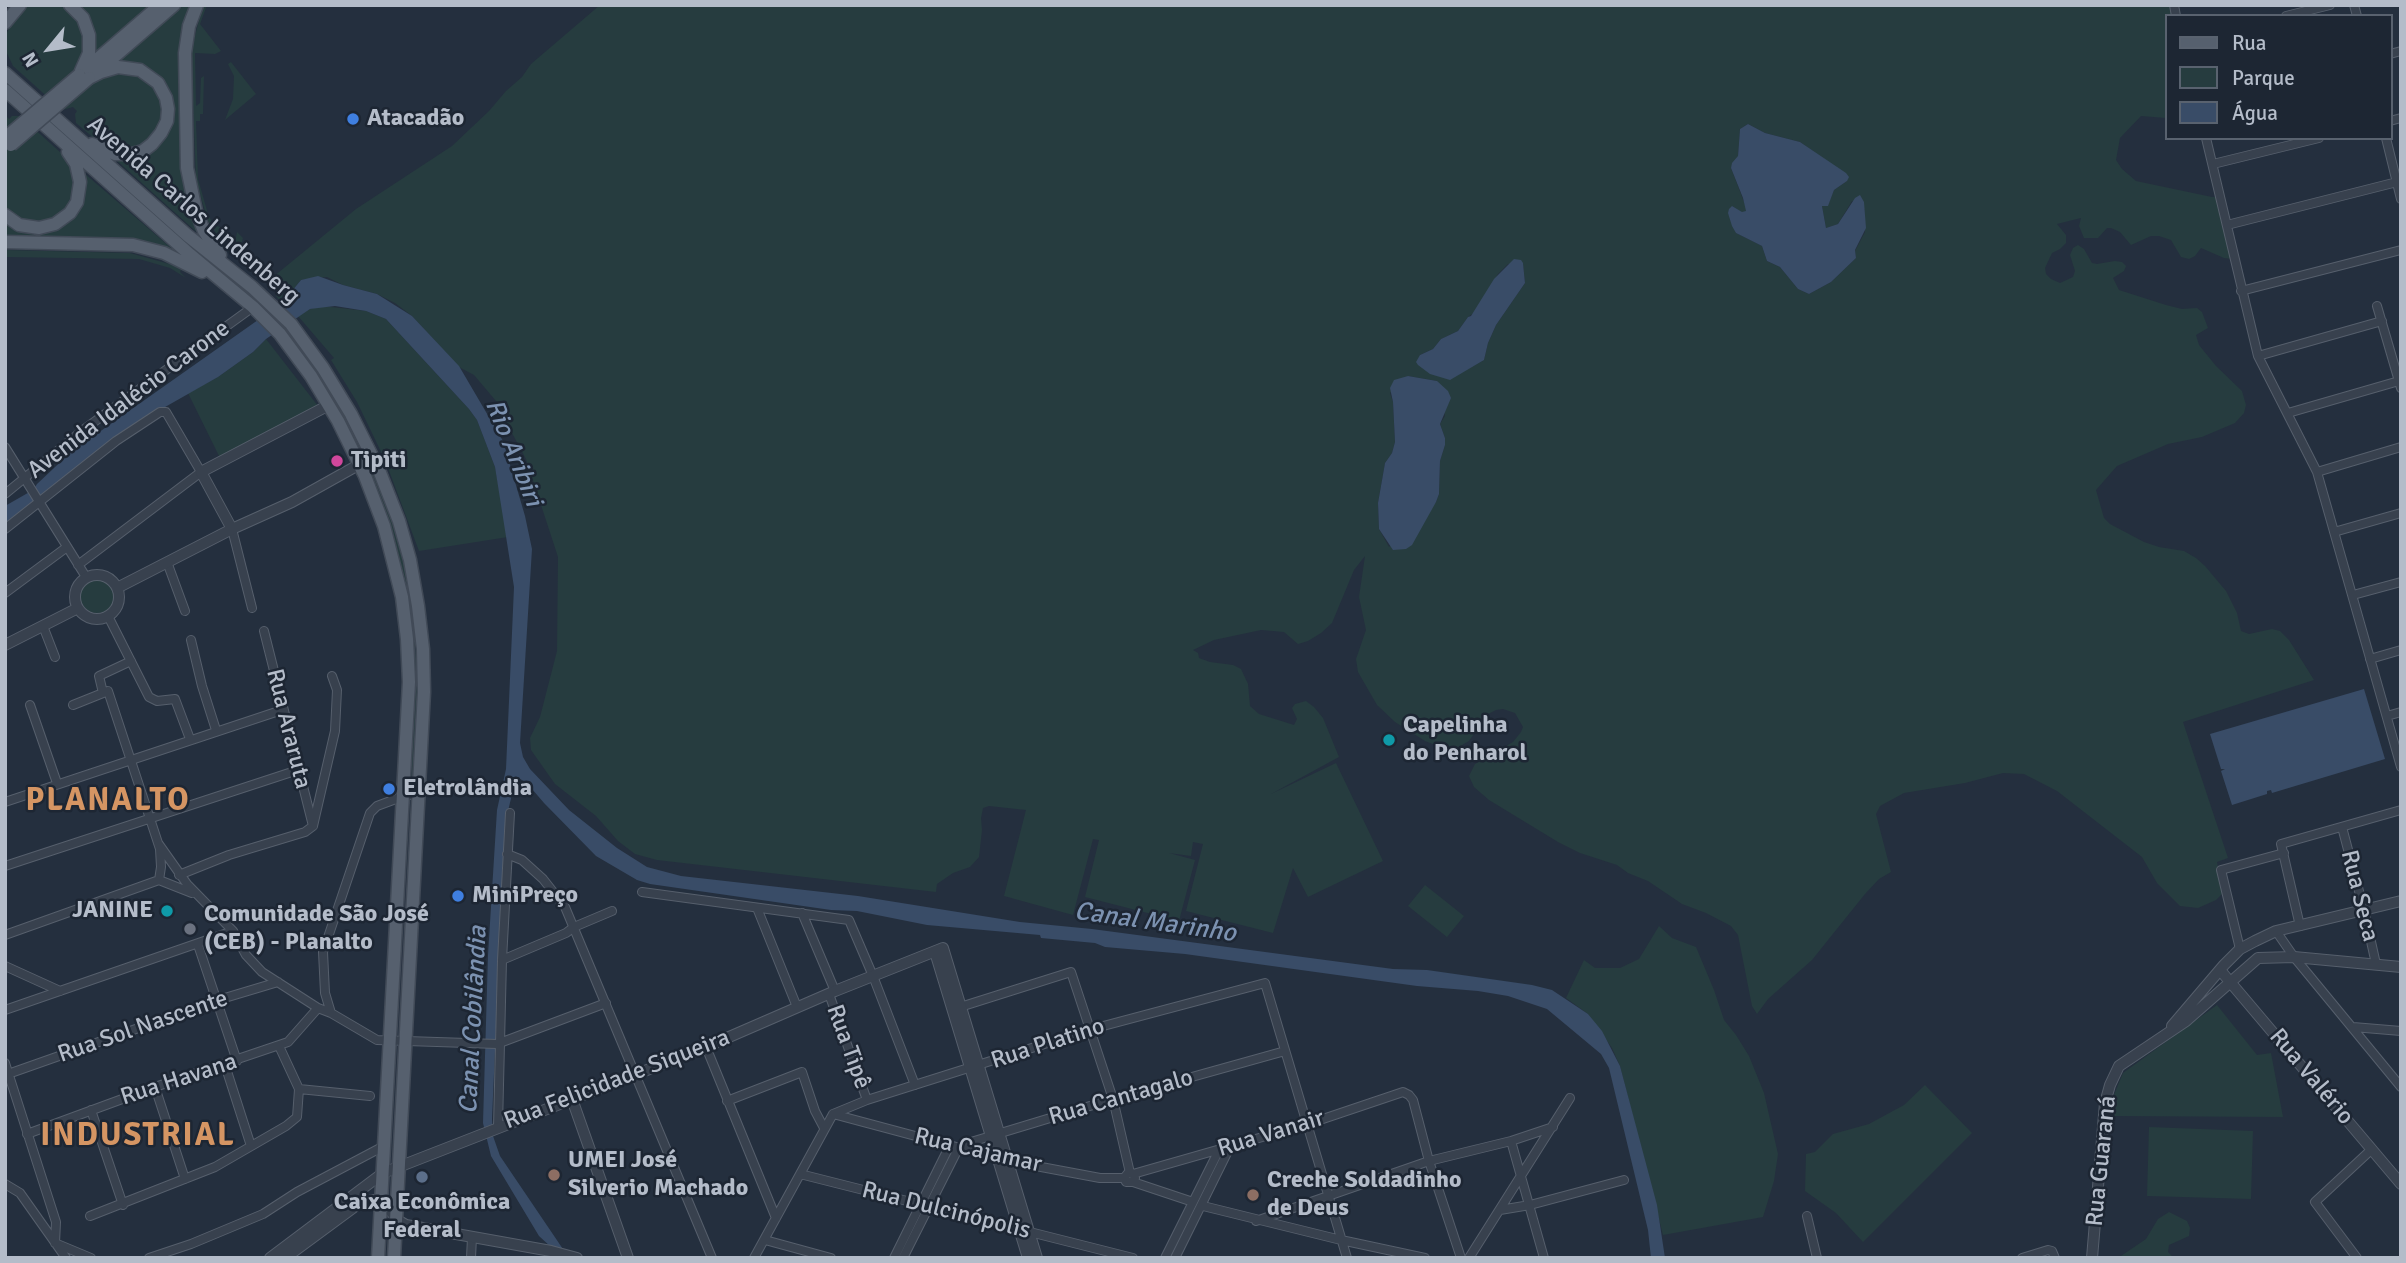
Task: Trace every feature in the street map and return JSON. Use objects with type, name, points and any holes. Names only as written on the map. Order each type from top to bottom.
[{"type":"main road","points":[[5,23],[20,5]]},
{"type":"main road","points":[[70,5],[83,18],[89,35],[89,53],[84,76]]},
{"type":"main road","points":[[197,5],[189,26],[185,52],[188,179],[204,231],[215,249],[237,274]]},
{"type":"main road","points":[[7,145],[168,6]]},
{"type":"main road","points":[[5,61],[24,99]]},
{"type":"main road","points":[[72,132],[104,150],[121,155],[143,151],[152,145],[167,121],[167,104],[161,88],[150,75],[123,66],[84,76]]},
{"type":"main road","name":"Avenida Carlos Lindenberg","points":[[5,73],[58,137],[187,252],[233,289],[280,334],[329,405],[360,464],[387,536],[404,608],[409,671],[378,1258]]},
{"type":"main road","points":[[5,92],[24,99]]},
{"type":"main road","name":"Avenida Carlos Lindenberg","points":[[24,99],[72,132],[291,324],[337,391],[373,457],[402,531],[413,573],[420,617],[424,692],[394,1258]]},
{"type":"main road","points":[[5,215],[19,225],[29,228],[53,225],[65,218],[74,208],[80,188],[76,164],[58,137]]},
{"type":"main road","points":[[5,242],[144,247],[184,262],[233,289]]},
{"type":"main road","points":[[360,464],[373,457]]},
{"type":"main road","points":[[381,1200],[396,1200]]},
{"type":"street","points":[[2294,14],[2330,5]]},
{"type":"street","points":[[2207,140],[2258,356],[2317,472],[2401,767]]},
{"type":"street","points":[[2213,164],[2311,140]]},
{"type":"street","points":[[2387,140],[2399,181],[2401,199]]},
{"type":"street","points":[[2227,225],[2399,181]]},
{"type":"street","points":[[2241,291],[2401,250]]},
{"type":"street","points":[[2288,413],[2400,384],[2377,306]]},
{"type":"street","name":"Avenida Idalécio Carone","points":[[5,494],[83,430],[256,310]]},
{"type":"street","points":[[2258,356],[2382,321]]},
{"type":"street","points":[[78,565],[201,472],[329,405]]},
{"type":"street","points":[[5,529],[117,441],[160,412],[168,414],[232,528],[252,608]]},
{"type":"street","points":[[2317,472],[2401,446]]},
{"type":"street","points":[[5,447],[86,577]]},
{"type":"street","points":[[117,588],[232,528],[292,502],[360,464]]},
{"type":"street","points":[[2334,532],[2401,513]]},
{"type":"street","points":[[5,593],[67,547]]},
{"type":"street","points":[[167,562],[185,611]]},
{"type":"street","points":[[102,575],[113,581],[117,588],[118,604],[108,616],[91,618],[78,608],[75,591],[86,577],[102,575]]},
{"type":"street","points":[[2353,595],[2401,582]]},
{"type":"street","points":[[5,645],[78,608]]},
{"type":"street","points":[[108,616],[147,695],[152,700],[175,699],[190,739]]},
{"type":"street","points":[[43,626],[55,657]]},
{"type":"street","name":"Rua Araruta","points":[[264,631],[313,826]]},
{"type":"street","points":[[191,639],[216,730]]},
{"type":"street","points":[[2370,659],[2401,650]]},
{"type":"street","points":[[103,693],[99,676],[131,661]]},
{"type":"street","points":[[5,935],[159,880],[180,881],[229,855],[305,832],[313,826],[334,740],[337,690],[332,676]]},
{"type":"street","points":[[73,705],[108,691],[165,860],[180,881],[233,931],[246,955],[262,972],[318,1008],[377,1040],[498,1044],[606,1003]]},
{"type":"street","points":[[30,705],[57,783]]},
{"type":"street","points":[[5,802],[282,709]]},
{"type":"street","points":[[2387,716],[2401,712]]},
{"type":"street","points":[[5,866],[298,770]]},
{"type":"street","points":[[331,1013],[325,993],[323,952],[370,813],[377,806],[419,793]]},
{"type":"street","points":[[2300,926],[2281,844],[2401,810]]},
{"type":"street","points":[[496,1127],[510,813]]},
{"type":"street","name":"Rua Seca","points":[[2342,827],[2376,964]]},
{"type":"street","points":[[2240,949],[2221,870],[2284,853]]},
{"type":"street","points":[[507,854],[522,860],[543,879],[561,901],[712,1258]]},
{"type":"street","points":[[159,880],[165,860]]},
{"type":"street","points":[[642,892],[849,920],[915,1085]]},
{"type":"street","name":"Rua Guaraná","points":[[2153,1043],[2175,1023],[2240,949],[2276,932],[2401,901]]},
{"type":"street","points":[[757,908],[797,1007]]},
{"type":"street","points":[[502,960],[612,911]]},
{"type":"street","name":"Rua Tipê","points":[[802,913],[867,1100]]},
{"type":"street","points":[[5,1010],[233,931]]},
{"type":"street","points":[[2276,932],[2401,1087]]},
{"type":"street","points":[[2255,941],[2254,948],[2258,958],[2294,957],[2401,967]]},
{"type":"street","points":[[198,945],[237,1061]]},
{"type":"street","name":"Rua Felicidade Siqueira","points":[[270,1258],[383,1172],[706,1047],[939,950],[957,1008]]},
{"type":"street","name":"Rua Guaraná","points":[[2092,1258],[2107,1093],[2119,1066],[2192,1016],[2258,958]]},
{"type":"street","points":[[5,966],[60,991]]},
{"type":"street","name":"Rua Valério","points":[[2220,970],[2401,1184]]},
{"type":"street","points":[[1037,1258],[998,1158],[995,1134],[957,1008],[1071,972],[1113,1099],[1130,1177]]},
{"type":"street","name":"Rua Sol Nascente","points":[[6,1068],[278,982]]},
{"type":"street","name":"Rua Platino","points":[[833,1114],[867,1100],[1092,1029],[1265,983],[1285,1051]]},
{"type":"street","name":"Rua Havana","points":[[27,1134],[155,1087],[279,1046],[297,1035],[318,1008]]},
{"type":"street","points":[[2353,1027],[2401,1031]]},
{"type":"street","points":[[90,1216],[215,1167],[296,1117],[299,1089],[279,1046]]},
{"type":"street","points":[[706,1047],[776,1218]]},
{"type":"street","points":[[1285,1051],[1347,1258]]},
{"type":"street","name":"Rua Cantagalo","points":[[958,1149],[995,1134],[1285,1051]]},
{"type":"street","points":[[225,1065],[251,1146]]},
{"type":"street","points":[[6,1068],[56,1222],[55,1243]]},
{"type":"street","points":[[727,1101],[802,1072],[815,1111],[824,1128]]},
{"type":"street","points":[[155,1087],[185,1179]]},
{"type":"street","points":[[299,1089],[370,1096]]},
{"type":"street","name":"Rua Vanair","points":[[1130,1177],[1403,1093],[1413,1100],[1429,1161]]},
{"type":"street","points":[[1469,1258],[1570,1098]]},
{"type":"street","points":[[572,1099],[628,1258]]},
{"type":"street","points":[[91,1110],[123,1205]]},
{"type":"street","points":[[754,1258],[833,1114]]},
{"type":"street","name":"Rua Cajamar","points":[[833,1114],[1009,1161],[1100,1178],[1130,1177],[1193,1202]]},
{"type":"street","points":[[1256,1220],[1429,1161],[1511,1141],[1553,1126]]},
{"type":"street","points":[[995,1134],[1009,1161],[1028,1258]]},
{"type":"street","points":[[1511,1141],[1544,1258]]},
{"type":"street","points":[[149,1258],[263,1214],[297,1192],[384,1146]]},
{"type":"street","points":[[903,1258],[949,1147]]},
{"type":"street","points":[[1175,1258],[1230,1147]]},
{"type":"street","points":[[894,1258],[958,1149]]},
{"type":"street","points":[[2357,1258],[2315,1202],[2372,1149]]},
{"type":"street","points":[[1165,1258],[1219,1150]]},
{"type":"street","points":[[1429,1161],[1461,1258]]},
{"type":"street","name":"Rua Dulcinópolis","points":[[800,1174],[1133,1258]]},
{"type":"street","points":[[1500,1210],[1530,1206],[1624,1180]]},
{"type":"street","points":[[9,1186],[66,1258]]},
{"type":"street","points":[[285,1258],[361,1202],[381,1200],[405,1225],[576,1257]]},
{"type":"street","points":[[1202,1206],[1425,1258]]},
{"type":"street","points":[[1807,1216],[1818,1258]]},
{"type":"street","points":[[471,1258],[472,1237]]},
{"type":"street","points":[[765,1240],[831,1258]]},
{"type":"street","points":[[55,1243],[91,1258]]},
{"type":"street","points":[[2022,1258],[2048,1250],[2052,1251],[2055,1258]]},
{"type":"green space","points":[[27,5],[168,5],[173,12],[181,5],[192,5],[181,85],[201,236],[115,159],[147,144],[128,151],[102,145],[76,123],[77,111],[73,107],[62,110],[13,66],[6,51],[6,34],[20,10]]},
{"type":"green space","points":[[203,5],[207,5],[200,24],[221,51],[215,54],[195,53],[196,106],[200,103],[201,78],[204,76],[203,114],[200,114],[200,121],[196,121],[198,179],[208,214],[213,224],[228,231],[228,244],[234,248],[237,232],[243,238],[241,246],[228,252],[208,221],[196,181],[191,51]]},
{"type":"green space","points":[[600,5],[2170,5],[2172,14],[2164,14],[2164,118],[2141,116],[2120,138],[2116,160],[2136,181],[2217,197],[2232,259],[2201,248],[2189,259],[2181,257],[2171,240],[2159,236],[2151,236],[2131,245],[2120,232],[2111,228],[2107,228],[2098,238],[2084,238],[2079,226],[2081,218],[2057,224],[2066,235],[2066,243],[2052,253],[2045,268],[2046,274],[2060,283],[2073,277],[2075,271],[2070,255],[2078,245],[2084,249],[2092,263],[2115,261],[2126,266],[2124,271],[2113,278],[2119,290],[2182,309],[2197,308],[2202,312],[2208,328],[2196,335],[2199,345],[2242,391],[2246,405],[2244,413],[2235,423],[2202,437],[2168,444],[2117,466],[2096,490],[2104,518],[2144,542],[2184,551],[2196,558],[2226,591],[2237,613],[2241,631],[2249,634],[2272,629],[2280,631],[2289,640],[2314,680],[2183,722],[2228,858],[2217,862],[2223,893],[2216,900],[2198,908],[2180,906],[2157,883],[2142,857],[2057,791],[2024,774],[2003,773],[1965,783],[1904,793],[1880,806],[1876,814],[1891,872],[1879,879],[1812,960],[1768,999],[1757,1014],[1752,1006],[1738,935],[1731,926],[1682,904],[1648,881],[1617,865],[1580,853],[1558,842],[1489,800],[1474,787],[1469,776],[1475,764],[1513,742],[1521,732],[1523,727],[1515,713],[1496,710],[1488,714],[1469,741],[1457,748],[1443,748],[1425,741],[1395,722],[1377,705],[1358,672],[1356,659],[1366,630],[1359,597],[1365,556],[1354,570],[1332,623],[1308,641],[1298,644],[1284,632],[1261,630],[1214,640],[1193,650],[1198,653],[1199,658],[1241,669],[1248,684],[1250,706],[1259,714],[1294,725],[1297,719],[1292,708],[1295,704],[1306,701],[1314,707],[1323,718],[1339,757],[1271,794],[1336,763],[1383,861],[1308,897],[1293,868],[1273,933],[1186,911],[1203,844],[1193,842],[1191,856],[1169,853],[1195,860],[1179,921],[1085,897],[1099,840],[1093,839],[1073,915],[1004,896],[1026,810],[989,806],[983,808],[979,857],[970,867],[953,873],[937,884],[936,892],[657,860],[635,854],[618,841],[596,816],[555,784],[531,750],[530,738],[540,717],[557,651],[558,557],[526,459],[506,422],[509,411],[496,401],[474,375],[459,367],[412,316],[395,303],[327,277],[301,280],[282,303],[276,296],[277,282],[273,277],[356,209],[452,146],[522,77],[531,64]],"holes":[[[1748,124],[1765,133],[1800,142],[1841,171],[1847,181],[1834,190],[1828,205],[1822,206],[1826,228],[1838,224],[1852,201],[1864,209],[1865,232],[1855,251],[1856,258],[1831,282],[1809,294],[1798,289],[1780,267],[1767,261],[1762,246],[1736,233],[1732,206],[1742,213],[1746,212],[1731,168],[1738,157],[1740,129]],[[1508,264],[1523,264],[1525,283],[1496,325],[1484,360],[1466,370],[1420,355],[1433,349],[1441,339],[1458,331],[1475,312],[1498,274]],[[1408,376],[1437,381],[1445,416],[1440,424],[1445,445],[1440,461],[1439,494],[1436,502],[1389,547],[1379,529],[1378,503],[1385,463],[1395,442],[1390,393]]]},
{"type":"green space","points":[[231,62],[256,94],[225,120],[233,99],[234,76],[228,64]]},
{"type":"green space","points":[[5,115],[9,119],[12,116],[20,116],[70,161],[77,186],[60,226],[84,173],[177,253],[5,239]]},
{"type":"green space","points":[[5,250],[130,253],[173,265],[181,270],[186,278],[170,268],[139,259],[5,257]]},
{"type":"green space","points":[[323,306],[366,311],[386,319],[469,409],[477,420],[495,467],[508,537],[419,551],[385,460],[357,402],[331,360],[334,358],[298,316]]},
{"type":"green space","points":[[266,339],[318,406],[220,458],[188,393],[218,377],[253,352]]},
{"type":"green space","points":[[369,463],[393,523],[412,607],[418,682],[414,780],[411,780],[415,671],[409,607],[393,534],[367,466]]},
{"type":"green space","points":[[97,577],[110,582],[115,595],[110,608],[97,613],[84,608],[79,595],[84,582]]},
{"type":"green space","points":[[1425,885],[1464,916],[1447,937],[1408,906]]},
{"type":"green space","points":[[1659,926],[1672,938],[1696,947],[1724,1020],[1749,1056],[1764,1093],[1778,1154],[1774,1181],[1763,1217],[1663,1235],[1620,1066],[1612,1048],[1588,1014],[1566,998],[1584,960],[1595,968],[1620,968],[1639,959]]},
{"type":"green space","points":[[2217,1005],[2257,1055],[2271,1053],[2283,1117],[2110,1116],[2109,1107],[2123,1073]]},
{"type":"green space","points":[[1925,1085],[1972,1133],[1863,1242],[1836,1213],[1805,1191],[1806,1154],[1815,1152],[1833,1134],[1869,1124],[1904,1105]]},
{"type":"green space","points":[[2149,1127],[2253,1131],[2251,1199],[2147,1196]]},
{"type":"green space","points":[[2169,1212],[2187,1221],[2190,1228],[2189,1236],[2169,1245],[2168,1252],[2174,1258],[2118,1258],[2146,1239],[2158,1219]]},
{"type":"water","points":[[1748,124],[1765,133],[1800,142],[1849,177],[1834,190],[1828,206],[1822,206],[1826,228],[1838,224],[1855,198],[1860,195],[1864,202],[1866,228],[1855,250],[1856,258],[1831,282],[1809,294],[1798,289],[1780,267],[1767,261],[1762,246],[1736,233],[1732,226],[1729,209],[1732,206],[1742,212],[1746,211],[1731,168],[1738,156],[1740,129]]},
{"type":"water","points":[[1514,259],[1523,263],[1525,283],[1496,325],[1484,360],[1450,380],[1430,374],[1418,365],[1416,362],[1420,355],[1433,349],[1441,339],[1458,331],[1471,316],[1494,279]]},
{"type":"water","points":[[318,276],[377,294],[412,316],[459,366],[503,441],[532,549],[520,743],[523,757],[530,769],[569,810],[617,848],[647,867],[681,876],[858,896],[1020,922],[1393,969],[1427,970],[1552,990],[1588,1014],[1602,1031],[1620,1066],[1657,1205],[1665,1258],[1651,1258],[1648,1230],[1609,1068],[1601,1054],[1547,1009],[1508,996],[1478,991],[1417,986],[1185,954],[1105,947],[1095,943],[1041,938],[1040,935],[927,925],[857,911],[831,910],[650,884],[637,880],[596,856],[526,782],[520,779],[515,782],[508,811],[499,958],[493,1136],[500,1156],[569,1258],[563,1258],[539,1236],[491,1156],[483,1123],[488,955],[497,810],[506,769],[514,587],[495,467],[477,420],[469,409],[386,319],[366,311],[335,306],[310,309],[218,377],[151,415],[5,527],[5,506],[33,490],[71,452],[282,303],[301,280]]},
{"type":"water","points":[[1408,376],[1437,381],[1448,391],[1451,398],[1440,424],[1445,445],[1440,461],[1439,494],[1436,502],[1412,545],[1406,549],[1393,550],[1379,529],[1378,503],[1385,463],[1395,442],[1390,388],[1394,380]]},
{"type":"water","points":[[2364,689],[2385,759],[2272,793],[2271,790],[2267,791],[2267,794],[2232,805],[2221,771],[2225,769],[2221,769],[2210,734]]},
{"type":"place","name":"Atacadão","points":[[353,119]]},
{"type":"place","name":"Tipiti","points":[[337,461]]},
{"type":"place","name":"Capelinha do Penharol","points":[[1389,740]]},
{"type":"place","name":"Eletrolândia","points":[[389,789]]},
{"type":"place","name":"MiniPreço","points":[[458,896]]},
{"type":"place","name":"JANINE","points":[[167,911]]},
{"type":"place","name":"Comunidade São José (CEB) - Planalto","points":[[190,929]]},
{"type":"place","name":"UMEI José Silverio Machado","points":[[554,1175]]},
{"type":"place","name":"Caixa Econômica Federal","points":[[422,1177]]},
{"type":"place","name":"Creche Soldadinho de Deus","points":[[1253,1195]]},
{"type":"district","name":"PLANALTO","points":[[108,802]]},
{"type":"district","name":"INDUSTRIAL","points":[[138,1137]]},
{"type":"water label","name":"Rio Aribiri","points":[[513,453]]},
{"type":"water label","name":"Canal Marinho","points":[[1155,923]]},
{"type":"water label","name":"Canal Cobilândia","points":[[474,1020]]}]
